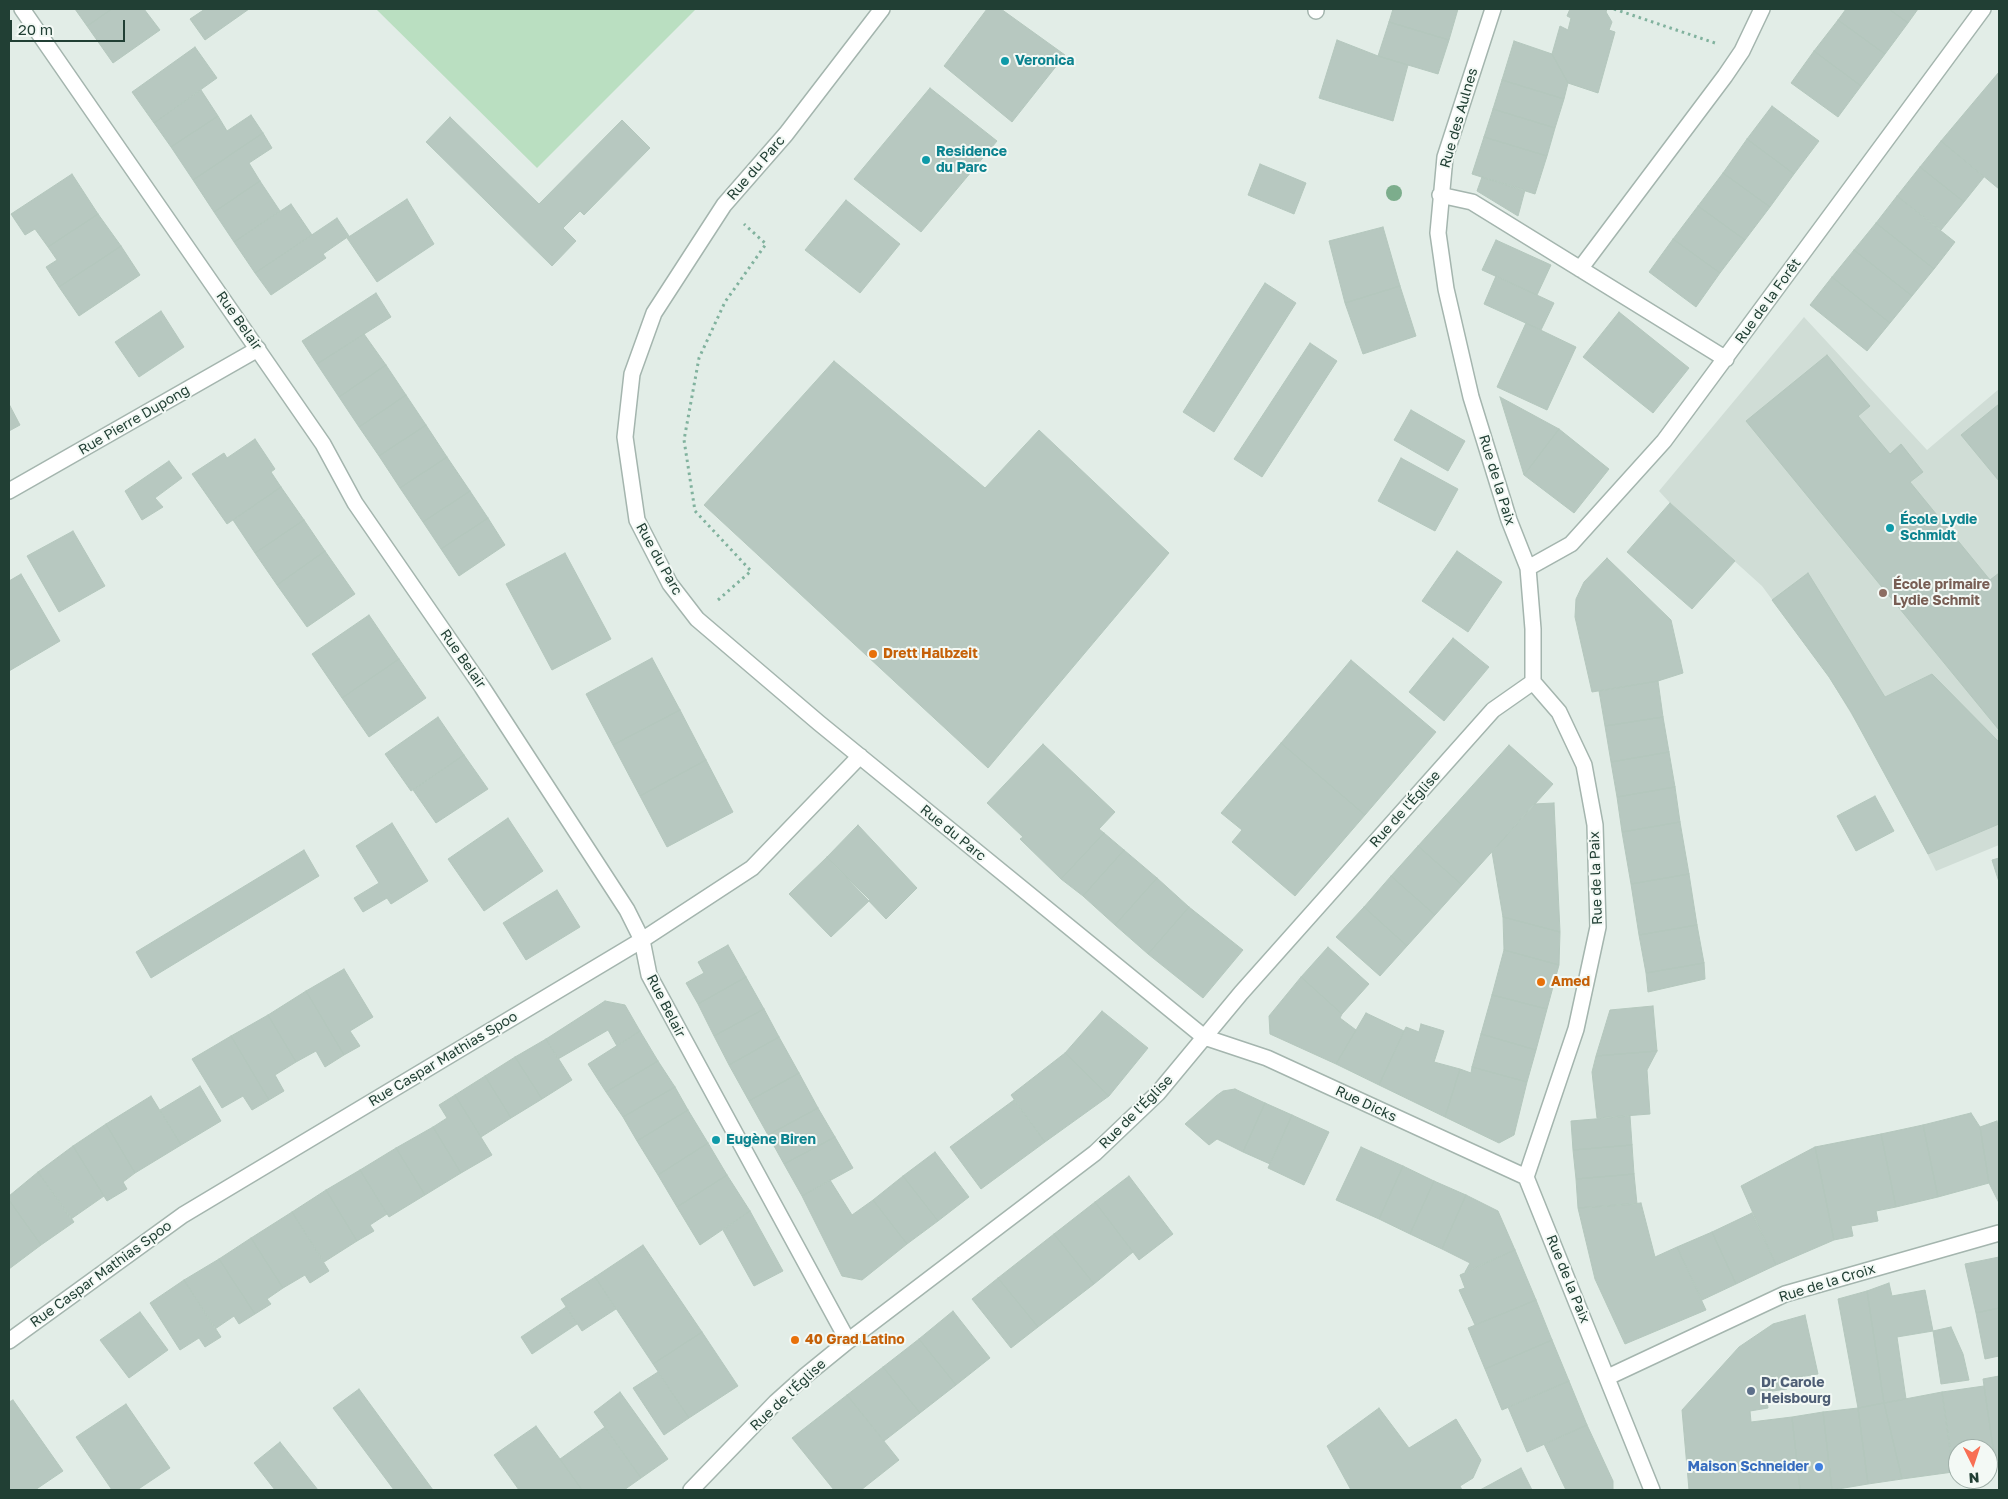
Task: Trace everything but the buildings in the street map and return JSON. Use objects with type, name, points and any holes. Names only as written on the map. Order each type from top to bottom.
[{"type":"street","name":"Rue Belair","points":[[22,9],[323,444],[355,503],[482,687],[627,910],[642,940],[649,975],[848,1340]]},
{"type":"street","name":"Rue du Parc","points":[[882,9],[786,134],[724,205],[654,313],[632,374],[625,437],[637,520],[670,584],[697,619],[860,756],[1204,1037]]},
{"type":"street","name":"Rue des Aulnes","points":[[1446,288],[1438,233],[1440,194],[1445,157],[1493,9]]},
{"type":"street","points":[[1580,269],[1742,52],[1762,9]]},
{"type":"street","name":"Rue de la Forêt","points":[[1528,568],[1571,544],[1664,441],[1984,9]]},
{"type":"street","points":[[1440,194],[1472,202],[1726,359]]},
{"type":"street","name":"Rue de la Paix","points":[[1446,288],[1472,397],[1509,520],[1528,568],[1533,629],[1532,682],[1559,712],[1584,766],[1595,825],[1598,927],[1576,1029],[1526,1177],[1652,1490]]},
{"type":"street","name":"Rue Pierre Dupong","points":[[9,491],[258,349]]},
{"type":"street","name":"Rue de l'Église","points":[[698,1488],[776,1402],[848,1340],[1095,1153],[1158,1093],[1204,1037],[1493,710],[1532,682]]},
{"type":"street","name":"Rue Caspar Mathias Spoo","points":[[9,1340],[183,1215],[642,940],[752,868],[860,756]]},
{"type":"street","name":"Rue Dicks","points":[[1204,1037],[1267,1058],[1526,1177]]},
{"type":"street","name":"Rue de la Croix","points":[[1608,1377],[1784,1294],[1999,1233]]},
{"type":"path","points":[[1614,9],[1742,52]]},
{"type":"path","points":[[697,619],[750,571],[695,511],[684,440],[699,358],[726,302],[766,244],[724,205]]},
{"type":"shaded area","name":"École primaire Lydie Schmit","points":[[1804,317],[1927,450],[1999,389],[1999,845],[1936,871],[1887,774],[1829,677],[1762,586],[1659,491]]},
{"type":"green space","points":[[376,9],[696,9],[537,168]]},
{"type":"place","name":"Veronica","points":[[1005,61]]},
{"type":"place","name":"Residence du Parc","points":[[926,160]]},
{"type":"place","name":"École Lydie Schmidt","points":[[1890,528]]},
{"type":"place","name":"École primaire Lydie Schmit","points":[[1883,593]]},
{"type":"place","name":"Drett Halbzeit","points":[[873,654]]},
{"type":"place","name":"Amed","points":[[1541,982]]},
{"type":"place","name":"Eugène Biren","points":[[716,1140]]},
{"type":"place","name":"40 Grad Latino","points":[[795,1340]]},
{"type":"place","name":"Dr Carole Heisbourg","points":[[1751,1391]]},
{"type":"place","name":"Maison Schneider","points":[[1819,1467]]}]
